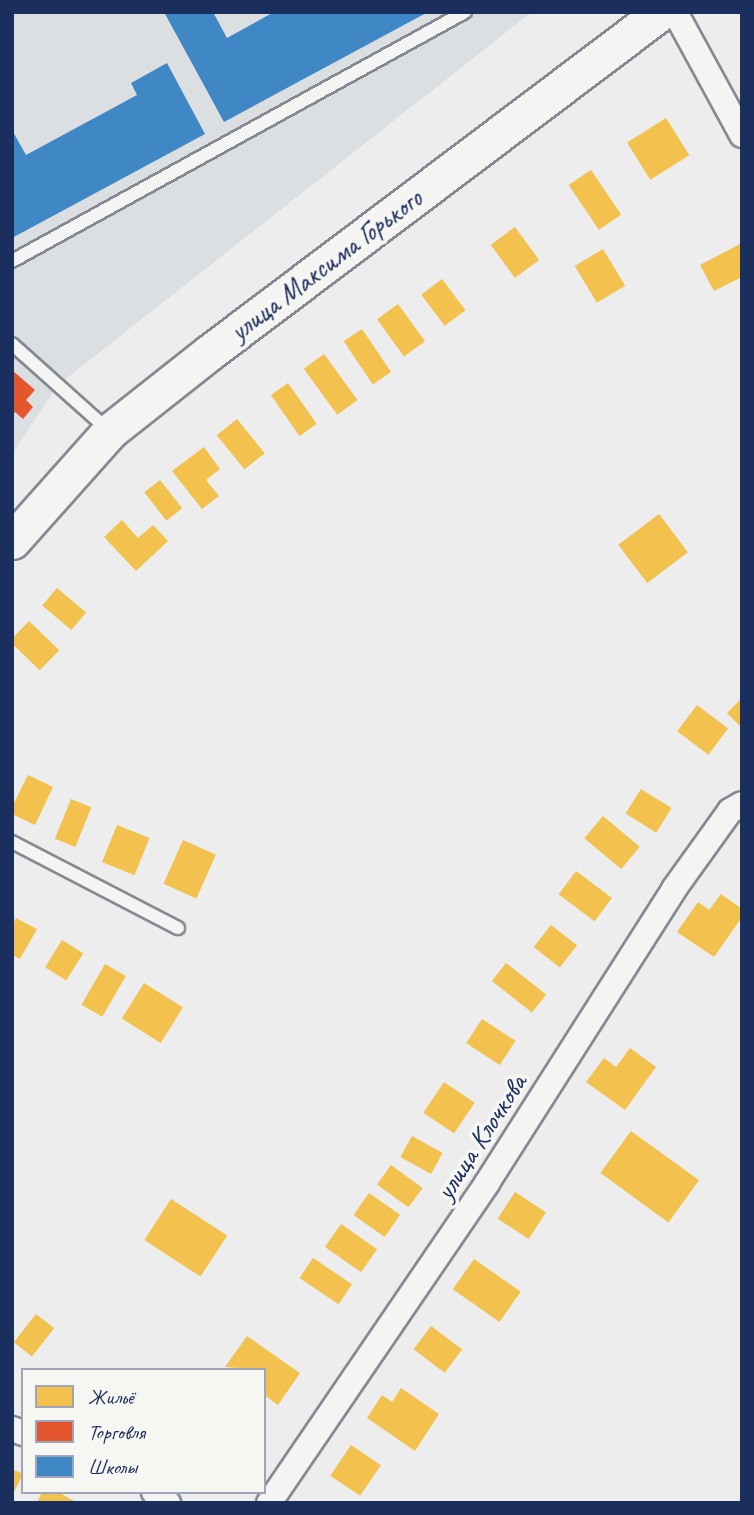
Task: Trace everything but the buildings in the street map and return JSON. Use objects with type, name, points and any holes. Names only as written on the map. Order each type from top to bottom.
[{"type":"main road","name":"улица Максима Горького","points":[[12,541],[110,431],[221,343],[661,12]]},
{"type":"street","points":[[675,12],[742,135]]},
{"type":"street","name":"улица Клочкова","points":[[269,1503],[487,1183],[674,889],[730,811],[742,804]]},
{"type":"lane","points":[[12,261],[465,12]]},
{"type":"lane","points":[[12,344],[110,431]]},
{"type":"lane","points":[[12,842],[178,928]]},
{"type":"shaded area","points":[[12,12],[532,12],[58,385],[12,454]]}]
